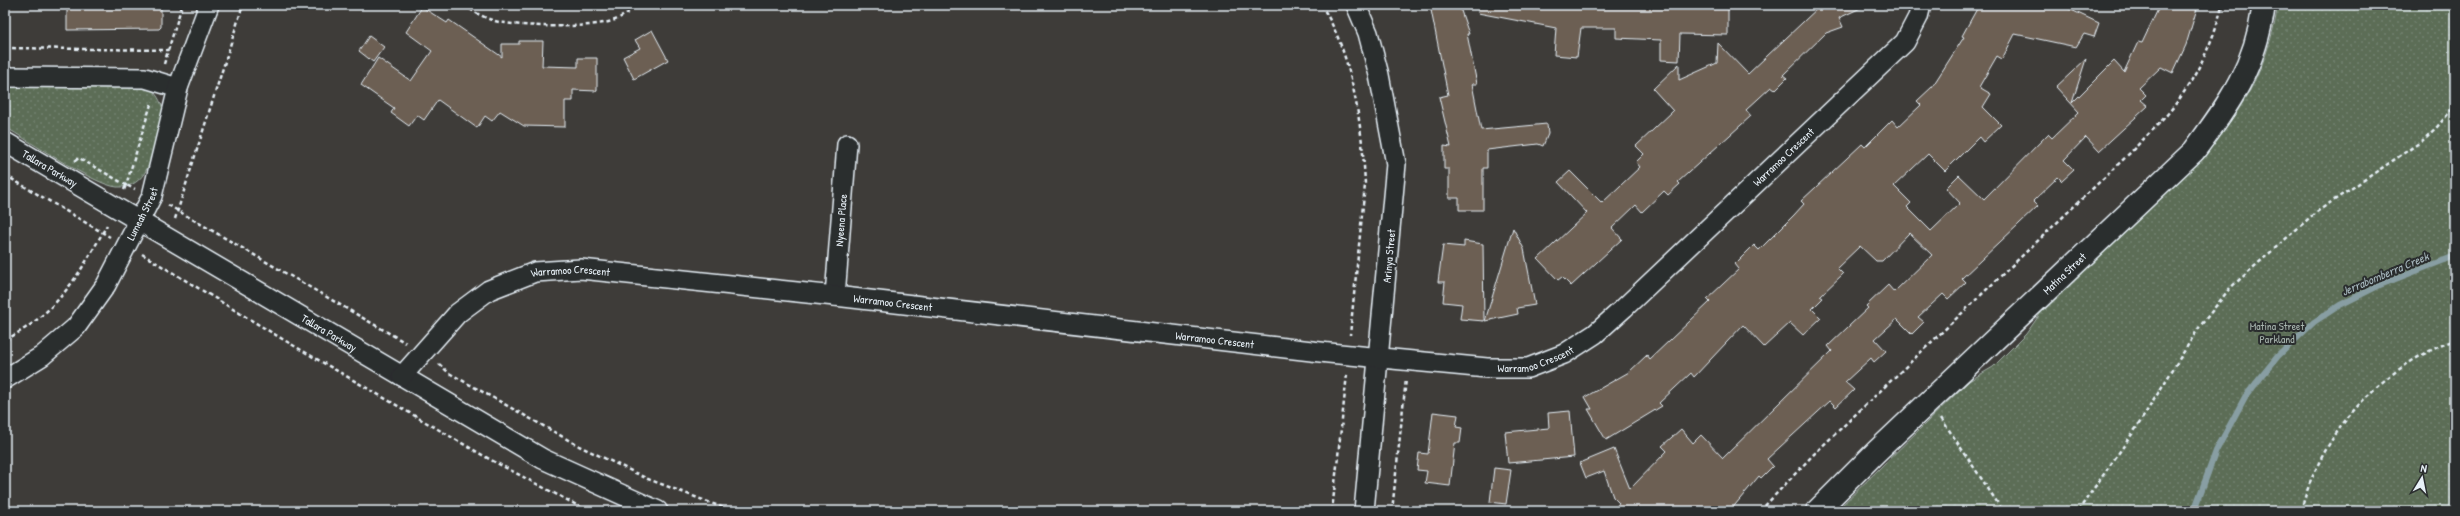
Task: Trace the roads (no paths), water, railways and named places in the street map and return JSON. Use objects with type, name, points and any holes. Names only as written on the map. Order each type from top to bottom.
[{"type":"street","name":"Lumeah Street","points":[[5,379],[42,356],[76,327],[106,285],[140,222],[152,196],[178,88],[209,5]]},
{"type":"street","name":"Arinya Street","points":[[1356,5],[1368,33],[1379,75],[1396,164],[1364,511]]},
{"type":"street","name":"Warramoo Crescent","points":[[402,376],[458,313],[489,290],[534,272],[581,270],[835,296],[1348,355],[1487,368],[1528,368],[1564,354],[1594,334],[1886,62],[1905,42],[1918,17],[1921,5]]},
{"type":"street","name":"Matina Street","points":[[1817,511],[1930,400],[2194,151],[2221,114],[2244,78],[2260,31],[2264,5]]},
{"type":"street","points":[[5,77],[145,78],[178,88]]},
{"type":"street","name":"Tallara Parkway","points":[[5,142],[543,459],[658,511]]},
{"type":"street","name":"Nyeena Place","points":[[835,296],[847,144]]},
{"type":"waterway","name":"Jerrabomberra Creek","points":[[2194,511],[2216,451],[2245,397],[2278,356],[2314,322],[2340,305],[2380,285],[2455,256]]},
{"type":"park label","name":"Matina Street Parkland","points":[[2277,332]]}]
